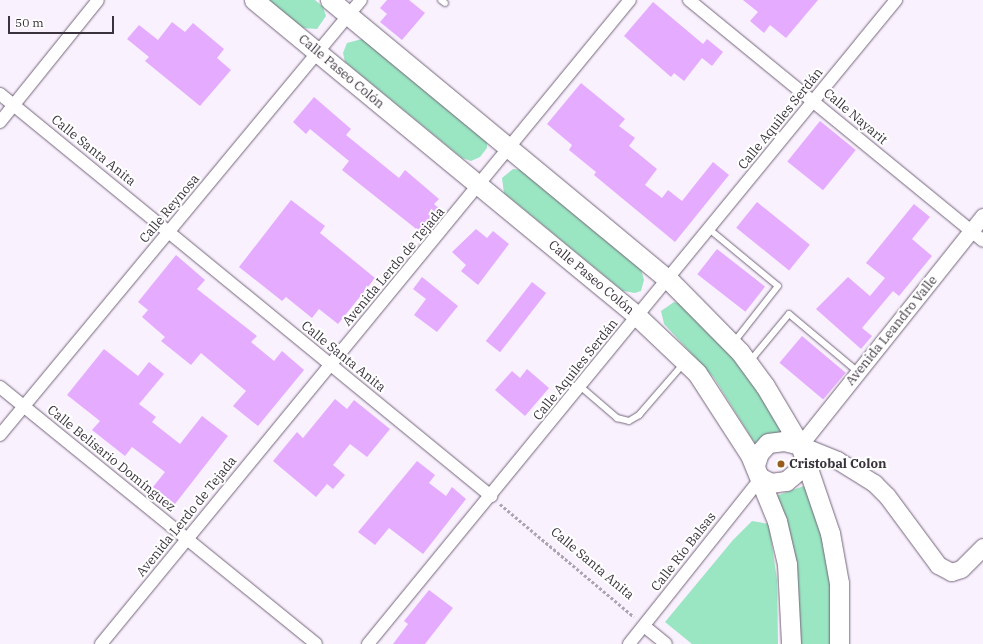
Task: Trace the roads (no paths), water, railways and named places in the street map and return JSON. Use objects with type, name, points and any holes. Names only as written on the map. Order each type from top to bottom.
[{"type":"main road","name":"Calle Paseo Colón","points":[[254,0],[638,317],[686,361],[711,390],[758,471],[777,521],[787,564],[791,644]]},
{"type":"main road","points":[[330,0],[669,280],[733,343],[749,364],[802,452],[836,555],[839,644]]},
{"type":"main road","points":[[802,452],[800,470],[786,481],[771,483],[758,471],[759,453],[768,443],[778,440],[802,452],[837,460],[874,483],[887,496],[938,564],[951,572],[961,569],[983,547]]},
{"type":"street","points":[[0,122],[98,0]]},
{"type":"street","name":"Calle Reynosa","points":[[0,435],[361,0]]},
{"type":"street","name":"Avenida Lerdo de Tejada","points":[[101,644],[330,365],[511,149],[630,0]]},
{"type":"street","name":"Calle Nayarit","points":[[689,0],[983,241]]},
{"type":"street","name":"Calle Aquiles Serdán","points":[[368,644],[669,280],[896,0]]},
{"type":"street","name":"Calle Santa Anita","points":[[0,94],[491,496]]},
{"type":"street","name":"Avenida Leandro Valle","points":[[802,452],[859,373],[983,216]]},
{"type":"street","name":"Calle Belisario Domínguez","points":[[0,387],[188,538],[316,644]]},
{"type":"street","name":"Calle Río Balsas","points":[[629,644],[644,626],[758,471]]},
{"type":"street","points":[[644,626],[666,644]]},
{"type":"lane","points":[[709,230],[778,286],[733,343]]},
{"type":"lane","points":[[749,364],[789,314],[859,373]]},
{"type":"lane","points":[[581,387],[617,418],[629,421],[639,415],[686,361]]},
{"type":"place","name":"Cristobal Colon","points":[[781,464]]}]
